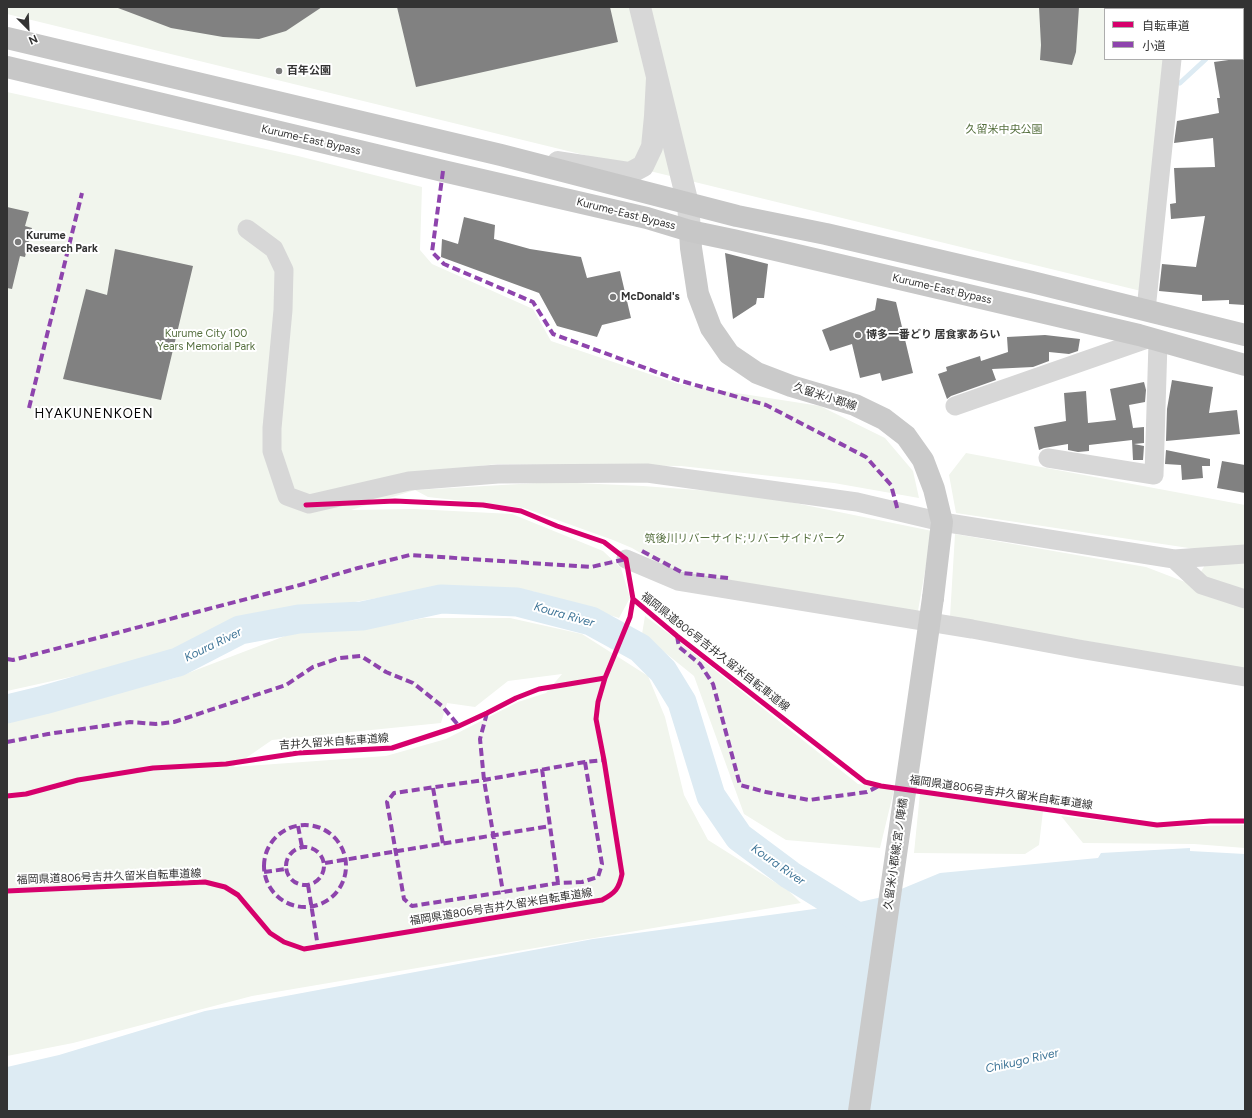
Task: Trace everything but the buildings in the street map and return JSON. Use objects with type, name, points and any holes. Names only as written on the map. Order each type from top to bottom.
[{"type":"highway","points":[[7,38],[501,155],[737,216],[826,234],[1245,335]]},
{"type":"highway","name":"Kurume-East Bypass","points":[[7,67],[647,218],[690,231],[1124,331],[1245,365]]},
{"type":"main road","name":"久留米小郡線","points":[[690,231],[698,294],[710,328],[729,354],[757,373],[791,386],[855,405],[884,419],[906,436],[923,460],[934,489],[941,531],[933,598]]},
{"type":"main road","name":"久留米小郡線;宮ノ陣橋","points":[[859,1111],[933,598]]},
{"type":"street","points":[[640,7],[688,204],[690,231]]},
{"type":"street","points":[[1146,310],[1172,60]]},
{"type":"street","points":[[501,155],[630,173],[643,166],[652,147],[657,78]]},
{"type":"street","points":[[247,229],[274,249],[284,270],[283,310],[272,428],[272,451],[287,496],[309,504],[409,481],[498,474],[647,473],[857,502],[941,531],[1174,559],[1245,554]]},
{"type":"street","points":[[955,406],[1147,339],[1183,347]]},
{"type":"street","points":[[1048,458],[1154,475],[1158,342]]},
{"type":"street","points":[[1174,559],[1202,584],[1245,599]]},
{"type":"street","points":[[626,560],[678,581],[972,629],[1245,678]]},
{"type":"green space","name":"久留米中央公園","points":[[7,7],[1171,7],[1104,8],[1104,60],[1165,60],[1141,291],[7,14]]},
{"type":"green space","name":"Kurume City 100 Years Memorial Park","points":[[7,92],[298,156],[422,187],[420,250],[432,264],[533,309],[551,341],[679,384],[820,406],[885,438],[913,471],[919,498],[834,483],[681,466],[497,464],[426,472],[416,490],[554,482],[643,486],[751,494],[932,531],[918,611],[678,575],[632,548],[524,508],[428,497],[415,490],[351,510],[414,509],[512,514],[603,551],[621,568],[630,598],[619,618],[532,591],[412,592],[234,623],[170,655],[7,691]]},
{"type":"green space","points":[[966,453],[1245,505],[1245,547],[1202,550],[956,513],[949,475]]},
{"type":"green space","points":[[955,534],[1146,567],[1245,605],[1245,669],[950,617]]},
{"type":"green space","points":[[1245,562],[1245,594],[1199,575],[1205,565]]},
{"type":"green space","points":[[645,616],[858,784],[894,790],[880,848],[786,840],[744,814],[694,676],[642,634]]},
{"type":"green space","points":[[424,618],[510,618],[582,634],[648,676],[665,717],[684,795],[708,840],[789,891],[801,903],[252,996],[73,1043],[7,1056],[7,723],[175,678],[293,633],[371,628]],"holes":[[[562,674],[546,693],[518,702],[446,739],[386,756],[233,767],[272,740],[441,723],[447,703],[475,707],[508,681]]]},
{"type":"green space","points":[[920,793],[1043,811],[1039,845],[1025,854],[914,853]]},
{"type":"green space","points":[[1061,816],[1158,827],[1245,825],[1245,848],[1194,844],[1083,843]]},
{"type":"water","name":"Chikugo River","points":[[1190,848],[1190,851],[1245,854],[1245,1111],[7,1111],[7,1067],[59,1055],[205,1011],[593,939],[851,904],[882,897],[940,873],[1098,858],[1101,853]]},
{"type":"waterway","points":[[1180,83],[1205,60]]},
{"type":"waterway","name":"Koura River","points":[[7,709],[178,662],[240,630],[299,619],[362,616],[441,599],[517,602],[591,621],[640,648],[663,671],[682,702],[711,796],[739,837],[790,875],[874,927]]},
{"type":"marked path","points":[[443,171],[432,252],[444,264],[533,302],[553,334],[678,380],[766,405],[866,457],[891,485],[898,511]]},
{"type":"marked path","points":[[29,408],[82,193]]},
{"type":"marked path","points":[[642,551],[683,573],[728,578]]},
{"type":"marked path","points":[[7,659],[13,660],[410,555],[591,567],[626,559]]},
{"type":"marked path","points":[[677,636],[679,647],[700,664],[713,684],[740,785],[766,792],[809,800],[867,792],[879,786]]},
{"type":"marked path","points":[[7,742],[48,734],[130,722],[156,724],[174,722],[286,685],[313,667],[339,658],[361,656],[386,672],[413,683],[442,706],[459,726]]},
{"type":"marked path","points":[[487,713],[480,739],[484,780],[503,892]]},
{"type":"marked path","points":[[585,762],[602,864],[598,877],[582,882],[558,883],[412,906],[404,899],[387,802],[394,793],[484,780],[585,762],[604,760]]},
{"type":"marked path","points":[[542,769],[558,883]]},
{"type":"marked path","points":[[433,788],[443,844]]},
{"type":"marked path","points":[[305,825],[321,828],[334,837],[343,850],[346,866],[343,882],[334,895],[321,904],[305,907],[289,904],[276,895],[267,882],[264,866],[267,850],[276,837],[289,828],[305,825]]},
{"type":"marked path","points":[[298,826],[302,847]]},
{"type":"marked path","points":[[325,863],[550,826]]},
{"type":"marked path","points":[[301,847],[309,847],[319,852],[323,859],[324,866],[323,873],[319,880],[309,885],[301,885],[291,880],[289,877],[286,870],[286,862],[291,852],[294,850],[301,847]]},
{"type":"marked path","points":[[264,872],[286,869]]},
{"type":"marked path","points":[[308,885],[318,947]]},
{"type":"cycle path","name":"福岡県道806号吉井久留米自転車道線","points":[[7,891],[205,882],[225,887],[238,895],[270,933],[284,942],[304,949],[602,900],[616,890],[622,874],[596,719],[598,702],[605,678],[630,617],[633,599],[626,559],[604,542],[557,526],[521,511],[483,505],[395,501],[306,505]]},
{"type":"cycle path","name":"福岡県道806号吉井久留米自転車道線","points":[[633,599],[677,636],[865,782],[881,786],[1157,825],[1210,821],[1245,821]]},
{"type":"cycle path","name":"吉井久留米自転車道線","points":[[7,796],[26,794],[78,780],[153,768],[226,764],[298,753],[392,748],[459,726],[516,698],[539,689],[605,678]]},
{"type":"place","name":"百年公園","points":[[279,71]]},
{"type":"place","name":"Kurume Research Park","points":[[18,242]]},
{"type":"place","name":"McDonald's","points":[[613,297]]},
{"type":"place","name":"博多一番どり 居食家あらい","points":[[858,335]]},
{"type":"district","name":"HYAKUNENKOEN","points":[[94,414]]},
{"type":"park label","name":"筑後川リバーサイド;リバーサイドパーク","points":[[745,539]]}]
